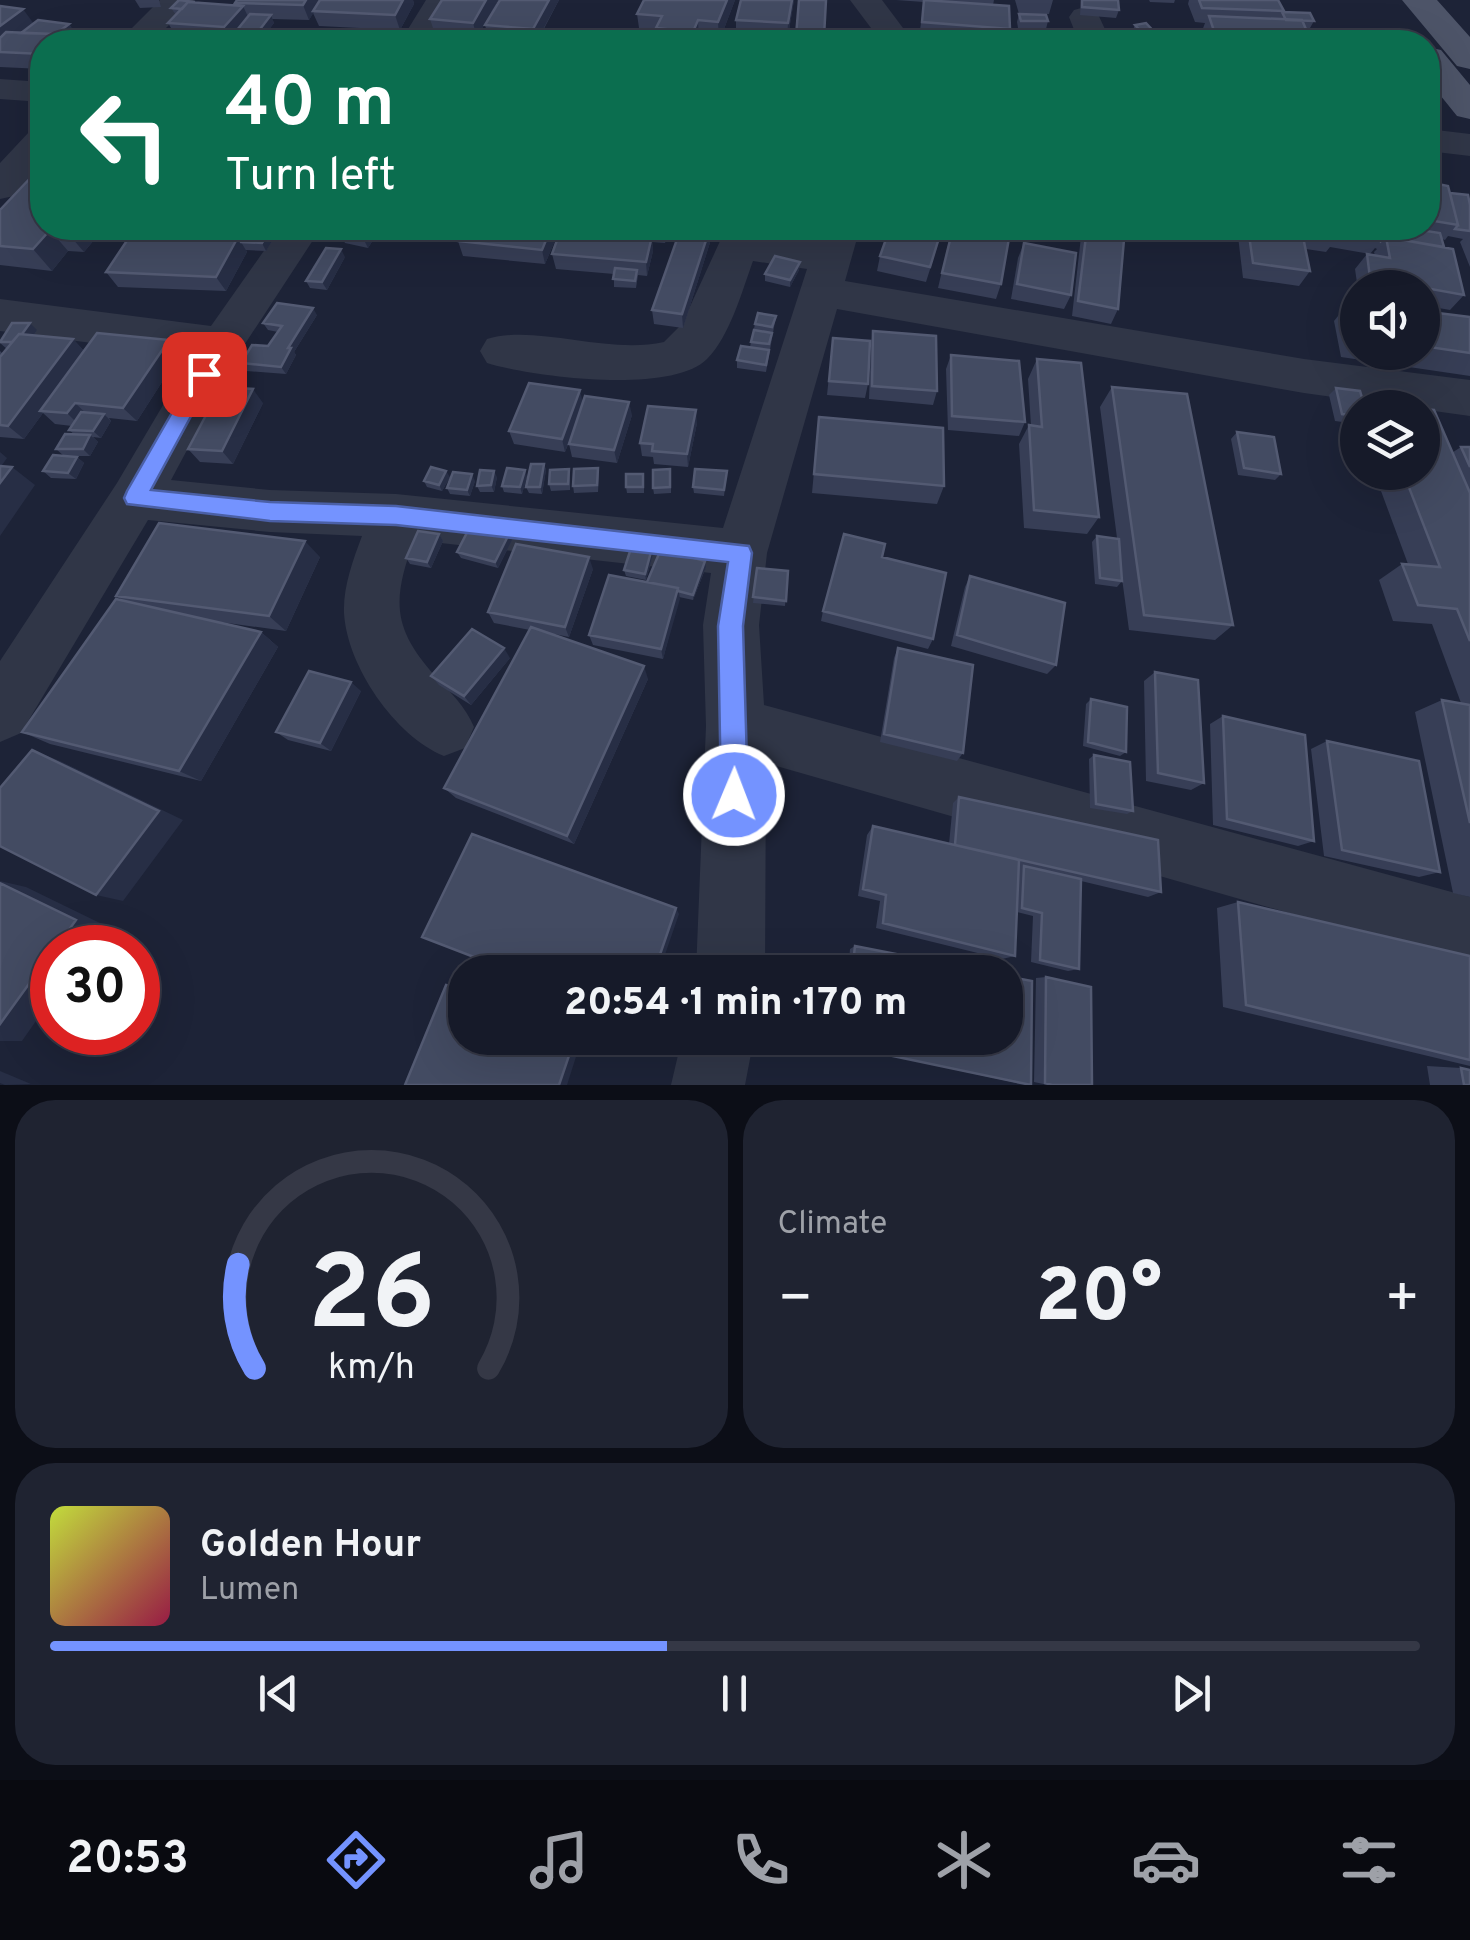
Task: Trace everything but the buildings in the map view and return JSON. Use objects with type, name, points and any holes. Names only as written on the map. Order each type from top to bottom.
[{"type":"main road","points":[[1405,8],[1434,30]]},
{"type":"main road","points":[[1440,35],[1470,58]]},
{"type":"main road","points":[[1440,72],[1470,108]]},
{"type":"street","points":[[147,30],[178,0]]},
{"type":"street","points":[[423,30],[442,0]]},
{"type":"street","points":[[866,0],[888,30]]},
{"type":"street","points":[[0,89],[30,91]]},
{"type":"street","points":[[1440,141],[1470,145]]},
{"type":"street","points":[[0,187],[30,153]]},
{"type":"street","points":[[0,712],[135,498],[222,344],[293,240]]},
{"type":"street","points":[[503,351],[648,362],[674,359],[692,346],[741,240]]},
{"type":"street","points":[[758,240],[1286,373],[1470,398]]},
{"type":"street","points":[[730,955],[736,726],[730,626],[741,553],[772,441],[832,260]]},
{"type":"street","points":[[0,315],[222,344]]},
{"type":"street","points":[[135,498],[270,511],[396,516],[741,553]]},
{"type":"street","points":[[396,516],[374,572],[370,619],[382,656],[444,727]]},
{"type":"street","points":[[736,726],[1470,931]]},
{"type":"street","points":[[708,1085],[714,1055]]},
{"type":"route","points":[[204,374],[135,498],[270,511],[396,516],[741,553],[730,626],[736,726],[734,795]]}]
